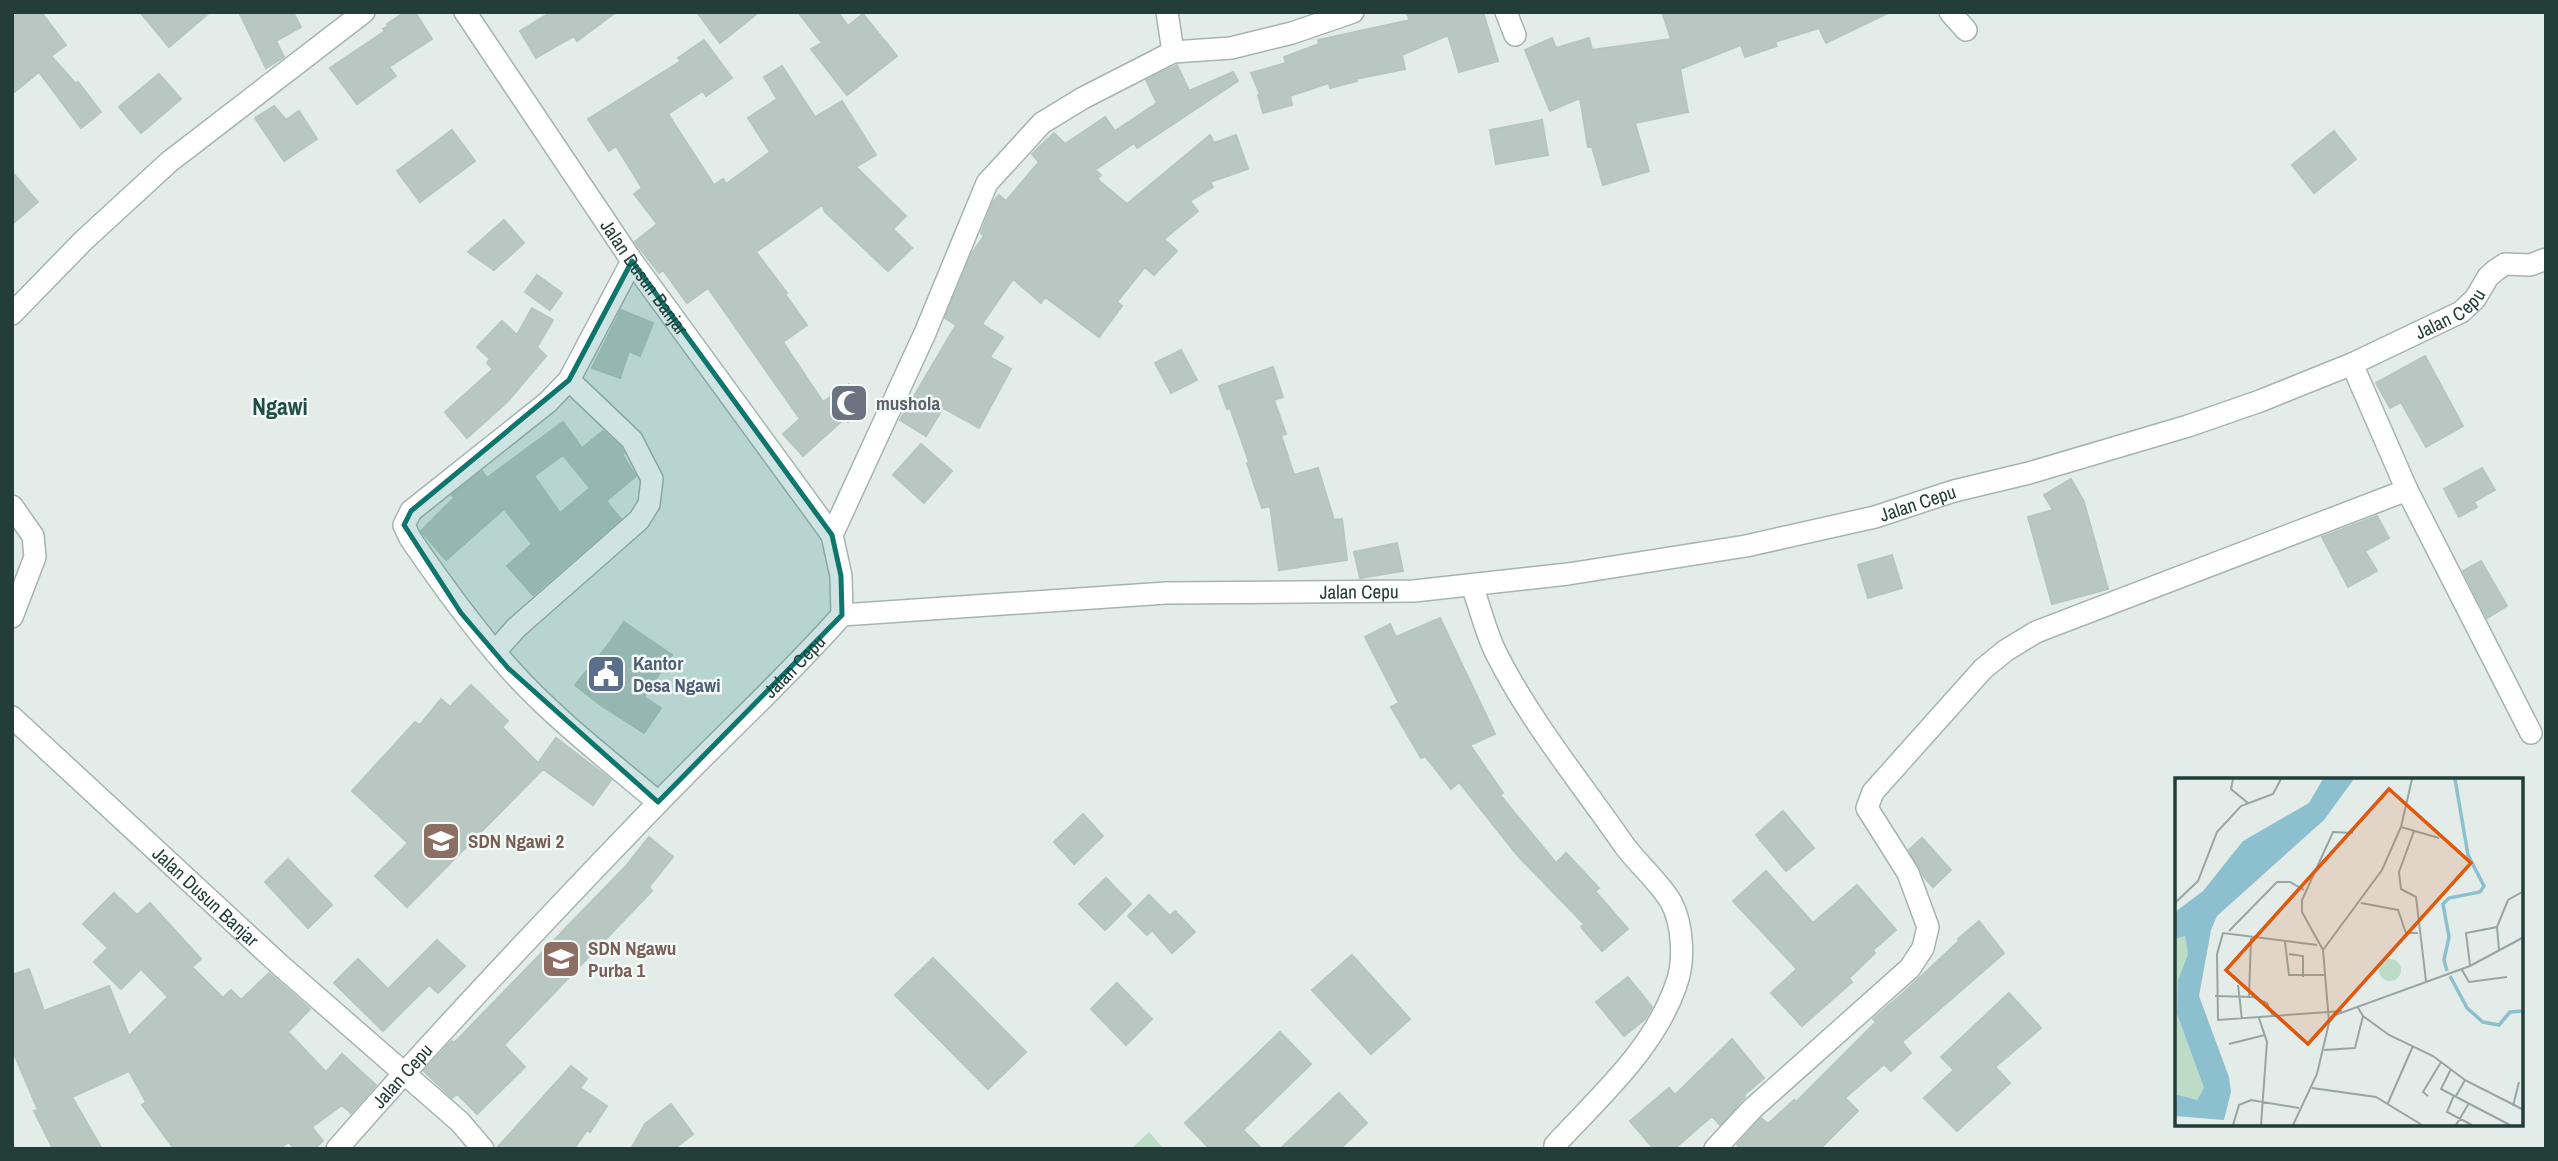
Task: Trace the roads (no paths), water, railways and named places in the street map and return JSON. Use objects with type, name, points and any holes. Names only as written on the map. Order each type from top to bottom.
[{"type":"street","points":[[12,314],[83,242],[169,162],[364,12]]},
{"type":"street","name":"Jalan Dusun Banjar","points":[[465,12],[632,261],[832,535]]},
{"type":"street","points":[[1167,12],[1173,52]]},
{"type":"street","points":[[842,615],[841,576],[832,535],[925,333],[987,183],[1042,123],[1083,98],[1173,52],[1231,48],[1292,33],[1353,12]]},
{"type":"street","points":[[1506,12],[1515,35]]},
{"type":"street","points":[[1950,12],[1966,30]]},
{"type":"street","name":"Jalan Cepu","points":[[337,1149],[403,1073],[659,802],[810,651],[842,615],[1166,593],[1414,591],[1568,574],[1746,546],[1875,517],[2188,426],[2260,401],[2351,364],[2461,312],[2475,299],[2488,277],[2505,264],[2530,265],[2546,259]]},
{"type":"street","points":[[632,261],[569,380],[548,402],[411,511],[404,525],[410,538],[461,612],[495,652],[562,721],[659,802]]},
{"type":"street","points":[[2351,364],[2407,490],[2531,733]]},
{"type":"street","points":[[495,652],[516,628],[639,520],[649,504],[652,479],[632,440],[569,380]]},
{"type":"street","points":[[1715,1149],[1752,1110],[1910,968],[1923,948],[1928,926],[1908,873],[1867,807],[1869,800],[1983,669],[2005,651],[2036,632],[2407,490]]},
{"type":"street","points":[[12,506],[33,536],[36,556],[12,617]]},
{"type":"street","points":[[1472,586],[1494,649],[1519,693],[1633,857],[1671,902],[1679,927],[1681,959],[1677,984],[1666,1009],[1629,1065],[1555,1144],[1555,1149]]},
{"type":"street","name":"Jalan Dusun Banjar","points":[[12,717],[280,965],[460,1122],[483,1149]]},
{"type":"place","name":"mushola","points":[[849,403]]},
{"type":"place","name":"Kantor Desa Ngawi","points":[[606,674]]},
{"type":"place","name":"SDN Ngawi 2","points":[[441,841]]},
{"type":"place","name":"SDN Ngawu Purba 1","points":[[561,959]]},
{"type":"district","name":"Ngawi","points":[[280,407]]}]
